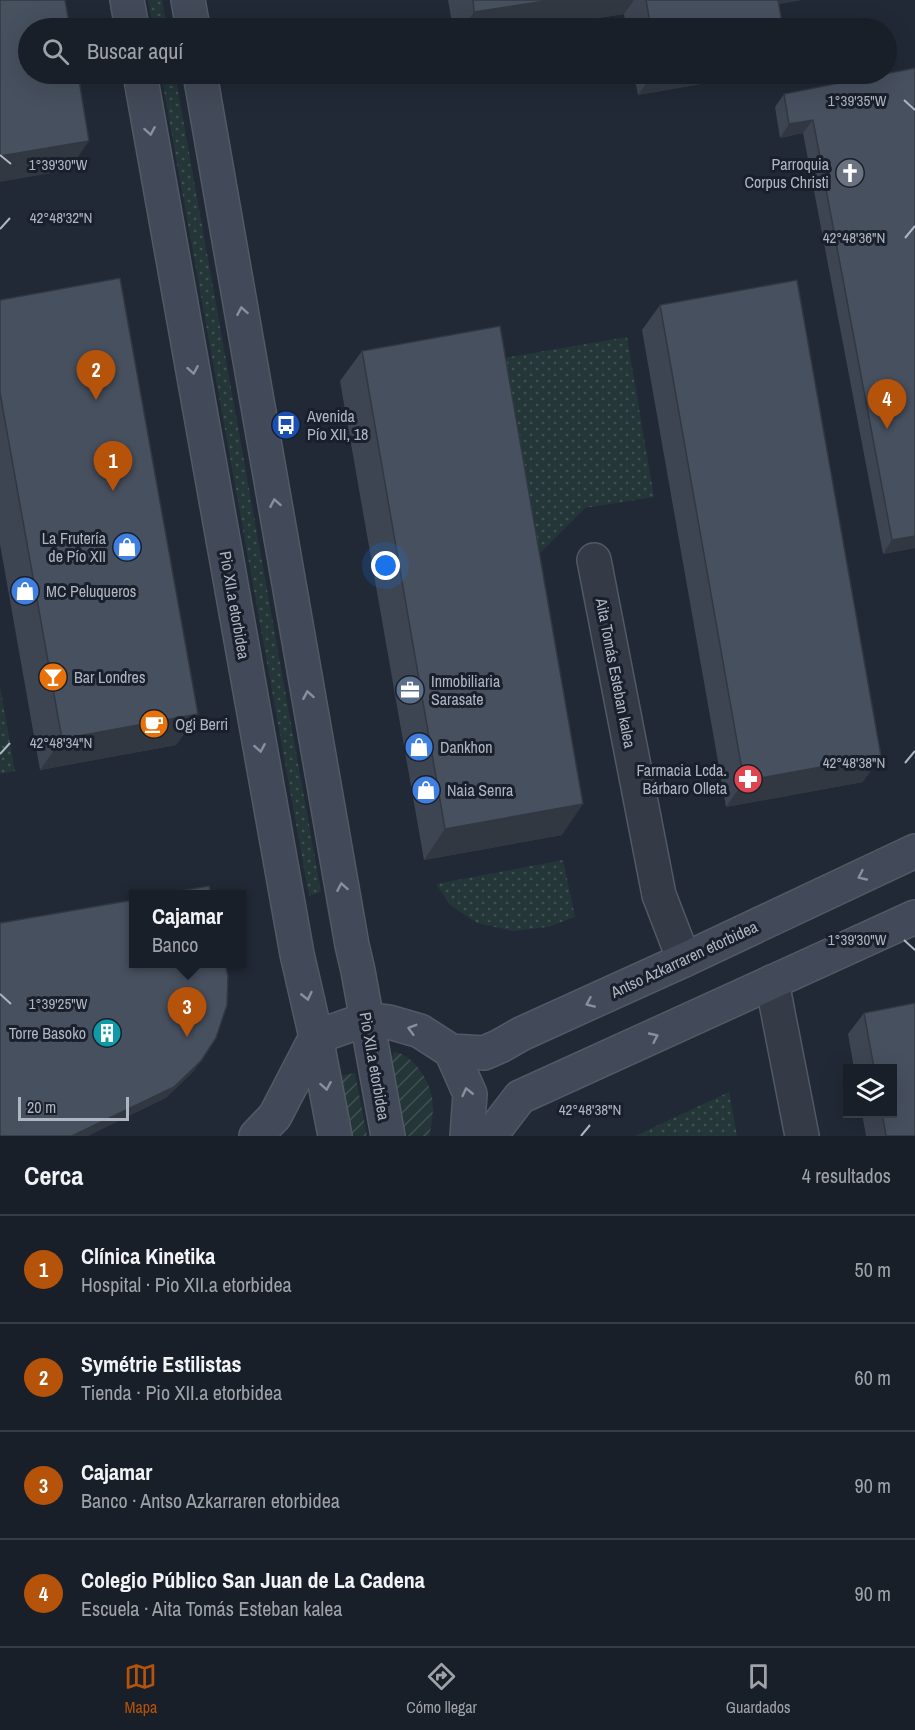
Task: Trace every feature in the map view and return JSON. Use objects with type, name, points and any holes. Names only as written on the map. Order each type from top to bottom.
[{"type":"main road","points":[[127,0],[130,18]]},
{"type":"main road","points":[[188,0],[191,18]]},
{"type":"main road","name":"Pio XII.a etorbidea","points":[[142,84],[297,954],[335,1136]]},
{"type":"main road","name":"Pio XII.a etorbidea","points":[[203,84],[352,945],[388,1136]]},
{"type":"main road","name":"Antso Azkarraren etorbidea","points":[[316,1037],[367,1019],[389,1022],[420,1031],[451,1051],[484,1053],[915,851]]},
{"type":"main road","points":[[490,1136],[520,1097],[915,917]]},
{"type":"main road","points":[[267,1129],[316,1037]]},
{"type":"main road","points":[[451,1051],[470,1094],[467,1136]]},
{"type":"street","name":"Aita Tomás Esteban kalea","points":[[594,560],[659,895],[684,960]]},
{"type":"street","points":[[772,982],[802,1136]]},
{"type":"shaded area","points":[[148,0],[162,0],[165,18],[151,18]]},
{"type":"shaded area","points":[[163,84],[177,84],[321,892],[309,896]]},
{"type":"shaded area","points":[[627,337],[654,497],[585,508],[536,557],[503,358]]},
{"type":"shaded area","points":[[0,686],[15,771],[0,774]]},
{"type":"shaded area","points":[[563,860],[575,917],[548,927],[513,931],[477,923],[450,905],[436,884]]},
{"type":"shaded area","points":[[394,1052],[408,1058],[424,1076],[433,1107],[429,1136],[405,1136],[392,1057]]},
{"type":"shaded area","points":[[355,1073],[367,1136],[351,1136],[340,1076]]},
{"type":"shaded area","points":[[729,1092],[737,1136],[635,1136]]},
{"type":"building","points":[[0,0],[65,0],[68,18],[18,18],[18,84],[80,84],[89,141],[0,156]]},
{"type":"building","points":[[473,0],[552,0],[474,12]]},
{"type":"building","points":[[646,0],[778,0],[781,18],[649,18]]},
{"type":"building","points":[[915,68],[915,536],[892,540],[813,120],[789,124],[784,94],[834,84],[897,84],[897,72]]},
{"type":"building","points":[[120,278],[198,714],[62,739],[0,393],[0,300]]},
{"type":"building","points":[[797,280],[881,756],[744,781],[660,305]]},
{"type":"building","points":[[500,326],[583,804],[445,829],[362,351]]},
{"type":"building","points":[[209,886],[210,890],[186,890]]},
{"type":"building","name":"Torre Basoko","points":[[129,901],[129,968],[226,968],[227,1005],[216,1038],[201,1061],[174,1087],[72,1136],[0,1136],[0,923]]},
{"type":"building","points":[[915,1003],[915,1136],[886,1136],[883,1118],[897,1118],[897,1064],[873,1064],[864,1013]]},
{"type":"place","name":"Parroquia Corpus Christi","points":[[850,173]]},
{"type":"place","name":"Symétrie Estilistas","points":[[96,400]]},
{"type":"place","name":"Avenida Pío XII, 18","points":[[286,425]]},
{"type":"place","name":"Colegio Público San Juan de La Cadena","points":[[887,429]]},
{"type":"place","name":"Clínica Kinetika","points":[[113,491]]},
{"type":"place","name":"La Frutería de Pío XII","points":[[127,547]]},
{"type":"place","name":"MC Peluqueros","points":[[25,591]]},
{"type":"place","name":"Bar Londres","points":[[53,677]]},
{"type":"place","name":"Inmobiliaria Sarasate","points":[[410,690]]},
{"type":"place","name":"Ogi Berri","points":[[154,724]]},
{"type":"place","name":"Dankhon","points":[[419,747]]},
{"type":"place","name":"Farmacia Lcda. Bárbaro Olleta","points":[[748,779]]},
{"type":"place","name":"Naia Senra","points":[[426,790]]},
{"type":"place","name":"Torre Basoko","points":[[107,1033]]},
{"type":"place","name":"Cajamar","points":[[187,1037]]}]
